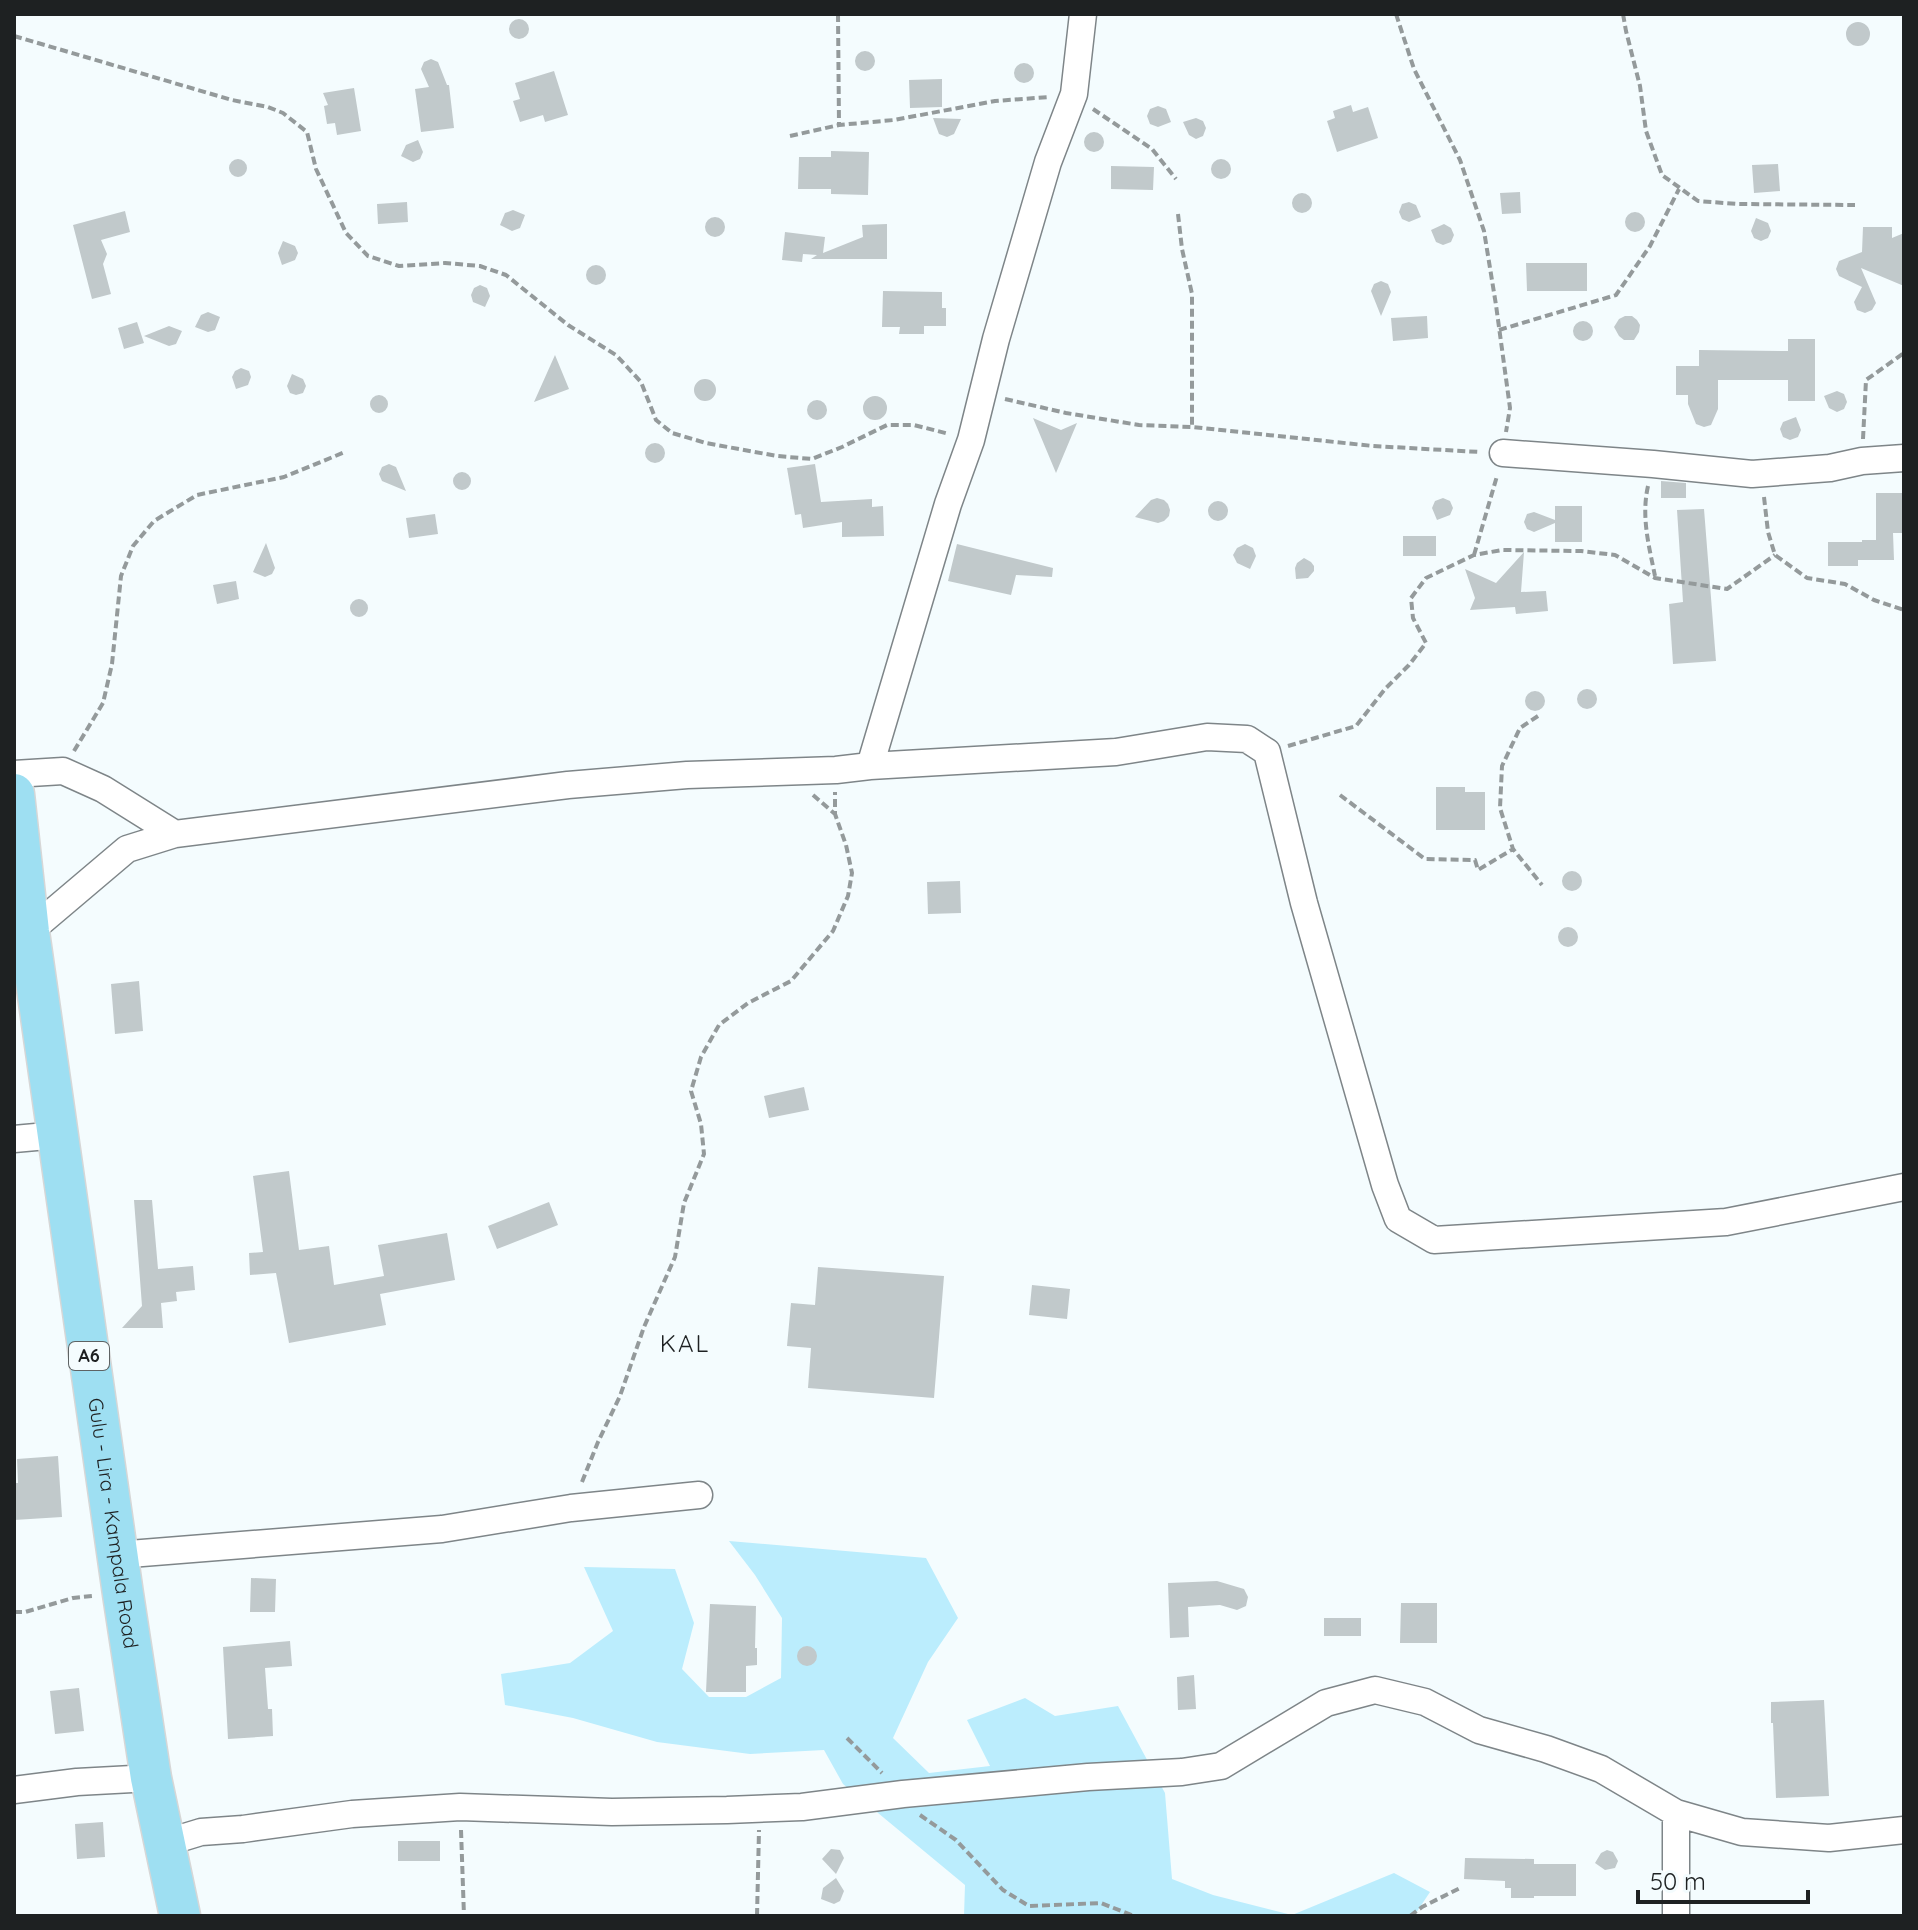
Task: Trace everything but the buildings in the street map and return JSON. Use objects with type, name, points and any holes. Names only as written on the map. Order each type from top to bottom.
[{"type":"main road","name":"Gulu - Lira - Kampala Road","points":[[14,794],[29,932],[117,1555],[151,1778],[180,1916]]},
{"type":"street","points":[[870,766],[948,504],[971,440],[996,339],[1048,162],[1074,94],[1083,14]]},
{"type":"street","points":[[1503,453],[1752,474],[1904,458]]},
{"type":"street","points":[[29,932],[127,849],[175,834],[568,785],[687,775],[836,770],[1116,752],[1207,737],[1247,739],[1267,752],[1304,903],[1398,1219],[1434,1240],[1726,1222],[1904,1187]]},
{"type":"street","points":[[14,774],[63,771],[103,789],[175,834]]},
{"type":"street","points":[[14,1139],[58,1135]]},
{"type":"street","points":[[117,1555],[442,1529],[571,1508],[699,1495]]},
{"type":"street","points":[[165,1843],[201,1832],[352,1814],[460,1807],[612,1812],[802,1807],[903,1794],[1088,1777],[1182,1772],[1221,1766],[1326,1703],[1375,1690],[1425,1702],[1479,1730],[1601,1769],[1676,1813],[1742,1832],[1829,1838],[1904,1830]]},
{"type":"street","points":[[14,1790],[77,1782],[151,1778]]},
{"type":"street","points":[[1676,1813],[1676,1916]]},
{"type":"path","points":[[838,14],[839,125]]},
{"type":"path","points":[[1396,14],[1414,69],[1460,160],[1475,202],[1484,231],[1499,330],[1510,408],[1503,453],[1474,555]]},
{"type":"path","points":[[1623,14],[1640,86],[1646,131],[1662,175],[1679,189],[1698,201],[1855,205]]},
{"type":"path","points":[[14,36],[283,113],[307,132],[316,169],[346,233],[368,256],[399,266],[445,263],[480,266],[506,275],[568,325],[616,355],[641,382],[656,420],[672,433],[706,443],[812,459],[887,425],[914,425],[971,440]]},
{"type":"path","points":[[790,136],[839,125],[894,120],[995,101],[1074,94],[1152,149],[1176,179]]},
{"type":"path","points":[[1499,330],[1616,295],[1650,246],[1679,189]]},
{"type":"path","points":[[1178,214],[1192,294],[1192,427]]},
{"type":"path","points":[[1862,461],[1866,380],[1904,353]]},
{"type":"path","points":[[982,394],[1139,425],[1192,427],[1373,446],[1503,453]]},
{"type":"path","points":[[63,771],[103,703],[112,664],[121,576],[133,546],[154,521],[197,495],[284,477],[345,452]]},
{"type":"path","points":[[1653,464],[1644,502],[1655,578]]},
{"type":"path","points":[[1752,474],[1763,491],[1768,532],[1775,555],[1807,578],[1845,584],[1874,600],[1904,610]]},
{"type":"path","points":[[1267,752],[1356,726],[1426,643],[1413,618],[1411,598],[1426,578],[1474,555],[1502,550],[1581,551],[1615,555],[1655,578],[1727,589],[1775,555]]},
{"type":"path","points":[[1538,716],[1520,728],[1502,766],[1500,808],[1513,849],[1542,885]]},
{"type":"path","points":[[571,1508],[675,1257],[684,1203],[704,1154],[701,1124],[691,1091],[701,1057],[719,1025],[748,1003],[791,981],[833,931],[848,896],[852,873],[835,814],[836,770]]},
{"type":"path","points":[[1340,795],[1425,859],[1475,860],[1478,870],[1513,849]]},
{"type":"path","points":[[14,1612],[25,1612],[73,1598],[123,1594]]},
{"type":"path","points":[[847,1738],[903,1794],[923,1819],[956,1840],[1003,1890],[1029,1906],[1101,1903],[1134,1916]]},
{"type":"path","points":[[460,1807],[464,1916]]},
{"type":"path","points":[[757,1916],[758,1808]]},
{"type":"path","points":[[1410,1916],[1460,1888]]},
{"type":"shaded area","points":[[729,1541],[926,1558],[958,1618],[928,1662],[893,1738],[929,1773],[990,1766],[967,1720],[1025,1698],[1055,1716],[1118,1706],[1165,1793],[1172,1879],[1213,1895],[1292,1915],[1394,1873],[1430,1892],[1414,1916],[964,1916],[965,1885],[843,1784],[824,1750],[750,1754],[657,1742],[573,1718],[505,1705],[501,1674],[570,1663],[613,1631],[584,1567],[675,1569],[694,1623],[682,1669],[709,1697],[746,1697],[781,1678],[782,1618]]},
{"type":"district","name":"KAL","points":[[685,1344]]}]
